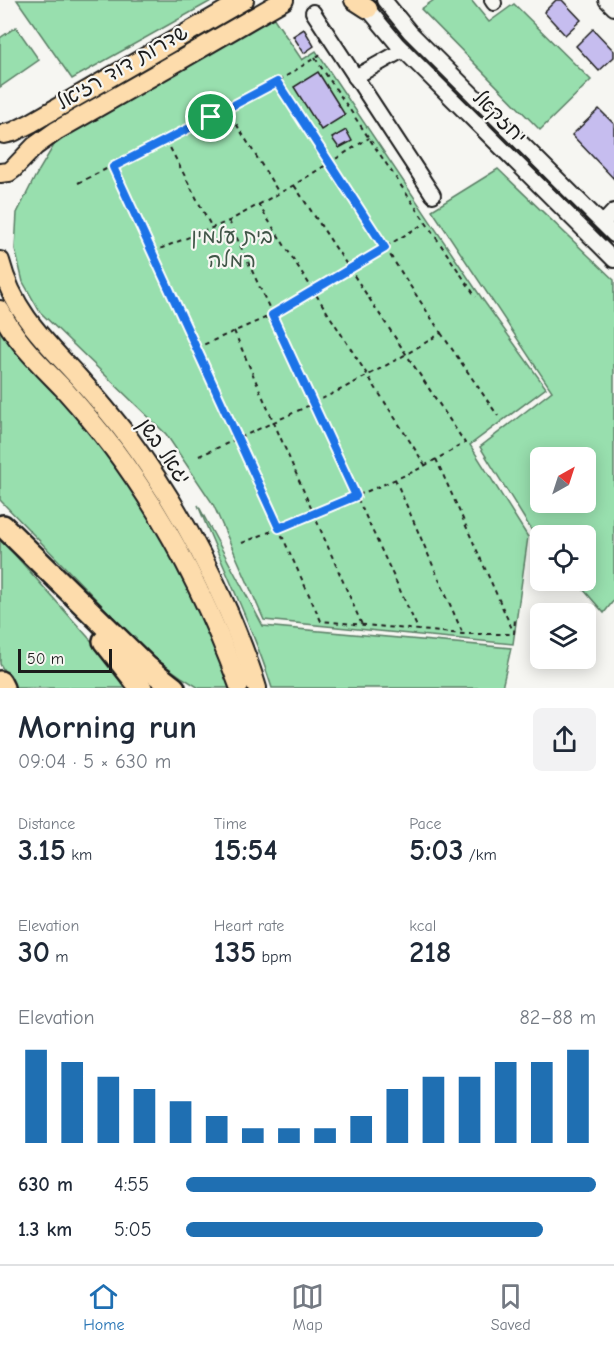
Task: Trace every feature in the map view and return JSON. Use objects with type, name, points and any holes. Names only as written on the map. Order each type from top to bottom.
[{"type":"highway","points":[[2,524],[76,606],[141,688]]},
{"type":"highway","points":[[2,524],[147,667],[174,688]]},
{"type":"highway","points":[[0,682],[3,688]]},
{"type":"main road","name":"שדרות דוד רזיאל","points":[[2,134],[13,132],[31,123],[244,0]]},
{"type":"main road","name":"שדרות דוד רזיאל","points":[[9,169],[56,130],[284,0]]},
{"type":"main road","points":[[0,189],[21,150],[15,140],[2,134]]},
{"type":"main road","name":"יגאל בשן","points":[[0,261],[19,308],[31,326],[93,394],[127,437],[175,506],[214,579],[249,660],[248,687]]},
{"type":"main road","name":"יגאל בשן","points":[[0,310],[16,336],[113,448],[159,515],[248,687]]},
{"type":"street","points":[[606,0],[614,8]]},
{"type":"street","name":"יחזקאל","points":[[366,2],[403,50],[614,260]]},
{"type":"street","name":"יחזקאל","points":[[366,2],[426,47],[614,235]]},
{"type":"street","points":[[313,12],[433,195]]},
{"type":"street","points":[[355,77],[403,50]]},
{"type":"street","points":[[603,223],[614,211]]},
{"type":"path","points":[[78,183],[227,109],[277,82],[334,46]]},
{"type":"path","points":[[315,58],[476,297]]},
{"type":"path","points":[[277,82],[498,416]]},
{"type":"path","points":[[227,109],[279,193]]},
{"type":"path","points":[[152,252],[229,221],[294,185],[369,138]]},
{"type":"path","points":[[166,140],[212,228]]},
{"type":"path","points":[[113,167],[321,621],[464,634],[514,634]]},
{"type":"path","points":[[242,543],[395,479],[465,442],[294,185]]},
{"type":"path","points":[[258,204],[425,465]]},
{"type":"path","points":[[229,221],[418,630]]},
{"type":"path","points":[[196,348],[272,315],[426,223]]},
{"type":"path","points":[[234,332],[362,625]]},
{"type":"path","points":[[199,456],[274,423],[407,355],[441,333]]},
{"type":"path","points":[[436,459],[514,634]]},
{"type":"path","points":[[395,479],[464,634]]},
{"type":"path","points":[[514,634],[515,618]]},
{"type":"green space","points":[[17,0],[213,0],[72,79]]},
{"type":"green space","points":[[434,0],[471,0],[489,22],[514,4],[591,80],[540,130],[421,9]]},
{"type":"green space","name":"בית עלמין רמלה","points":[[273,17],[302,60],[316,51],[483,300],[546,388],[470,445],[528,537],[513,644],[264,620],[213,504],[166,434],[40,312],[23,282],[15,249],[17,213],[57,140]]},
{"type":"green space","points":[[16,27],[39,60],[0,87],[0,38]]},
{"type":"green space","points":[[498,169],[614,280],[614,600],[604,613],[585,591],[596,591],[596,525],[530,525],[530,528],[480,447],[552,391],[432,210]]},
{"type":"green space","points":[[0,326],[84,420],[160,530],[211,632],[230,688],[199,688],[149,654],[0,500]]},
{"type":"green space","points":[[198,505],[263,626],[511,648],[502,688],[272,688],[246,618]]},
{"type":"green space","points":[[0,538],[111,663],[128,688],[14,688],[0,664]]},
{"type":"building","points":[[556,0],[562,0],[581,20],[565,35],[544,12]]},
{"type":"building","points":[[304,29],[314,46],[304,53],[293,36]]},
{"type":"building","points":[[593,29],[614,51],[614,57],[599,71],[576,46]]},
{"type":"building","points":[[318,72],[345,115],[321,130],[294,87]]},
{"type":"building","points":[[599,109],[614,124],[614,179],[572,135]]},
{"type":"building","points":[[346,130],[352,141],[339,148],[332,138]]},
{"type":"route","points":[[277,82],[385,248],[272,315],[356,496],[279,528],[113,167],[211,117],[277,82]]}]
